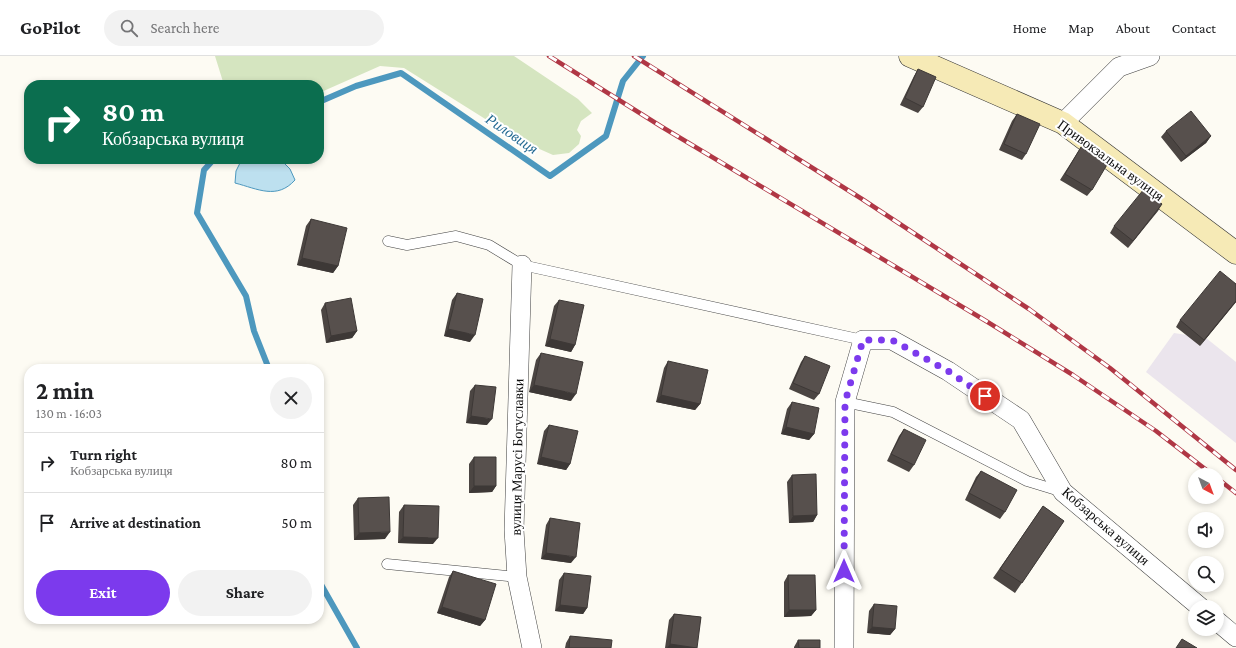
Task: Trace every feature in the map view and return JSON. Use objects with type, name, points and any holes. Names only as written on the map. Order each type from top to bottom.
[{"type":"street","name":"Привокзальна вулиця","points":[[910,56],[1063,123],[1236,253]]},
{"type":"street","points":[[1063,123],[1115,61],[1150,56]]},
{"type":"street","name":"вулиця Марусі Богуславки","points":[[522,265],[514,530],[517,577],[532,648]]},
{"type":"street","points":[[844,648],[845,402],[863,340]]},
{"type":"street","name":"Кобзарська вулиця","points":[[863,340],[892,340],[948,371],[1022,420],[1063,492],[1192,600]]},
{"type":"street","points":[[1224,627],[1236,637]]},
{"type":"lane","points":[[388,240],[407,245],[456,236],[489,245],[522,265],[863,340]]},
{"type":"lane","points":[[845,402],[893,412],[1027,482],[1063,492]]},
{"type":"lane","points":[[387,564],[517,577]]},
{"type":"shaded area","points":[[1174,333],[1206,338],[1236,362],[1236,443],[1146,372]]},
{"type":"green space","points":[[215,56],[514,56],[578,99],[592,113],[581,121],[577,130],[581,136],[579,144],[569,153],[553,155],[517,139],[404,68],[380,66],[324,91],[324,80],[222,80]]},
{"type":"water","points":[[240,164],[285,164],[290,169],[295,180],[281,190],[259,190],[235,183],[236,171]]},
{"type":"building","points":[[918,69],[936,77],[923,107],[905,98]]},
{"type":"building","points":[[1191,111],[1211,136],[1186,156],[1166,131]]},
{"type":"building","points":[[1017,114],[1040,124],[1026,154],[1004,144]]},
{"type":"building","points":[[1081,147],[1108,163],[1092,190],[1065,174]]},
{"type":"building","points":[[1144,189],[1162,204],[1133,241],[1114,226]]},
{"type":"building","points":[[311,219],[347,228],[338,266],[302,258]]},
{"type":"building","points":[[1220,271],[1236,284],[1236,301],[1204,340],[1180,320]]},
{"type":"building","points":[[457,293],[483,299],[475,335],[448,329]]},
{"type":"building","points":[[351,298],[357,331],[331,336],[325,303]]},
{"type":"building","points":[[559,300],[584,305],[575,345],[550,339]]},
{"type":"building","points":[[541,353],[583,362],[576,394],[534,385]]},
{"type":"building","points":[[805,356],[830,366],[819,394],[793,383]]},
{"type":"building","points":[[668,361],[708,370],[700,404],[661,395]]},
{"type":"building","points":[[475,385],[496,387],[492,419],[471,416]]},
{"type":"building","points":[[792,402],[819,408],[814,434],[786,427]]},
{"type":"building","points":[[549,425],[578,431],[570,464],[541,457]]},
{"type":"building","points":[[904,429],[926,440],[914,465],[891,454]]},
{"type":"building","points":[[474,457],[496,457],[496,486],[474,486]]},
{"type":"building","points":[[981,471],[1017,490],[1005,512],[969,493]]},
{"type":"building","points":[[816,474],[817,515],[793,516],[792,475]]},
{"type":"building","points":[[389,497],[390,532],[359,533],[358,498]]},
{"type":"building","points":[[404,505],[439,506],[438,538],[403,537]]},
{"type":"building","points":[[1043,506],[1064,521],[1022,583],[1000,569]]},
{"type":"building","points":[[550,518],[580,523],[576,557],[546,553]]},
{"type":"building","points":[[453,571],[496,584],[485,620],[442,607]]},
{"type":"building","points":[[564,573],[591,576],[587,608],[560,605]]},
{"type":"building","points":[[788,575],[815,575],[816,610],[789,610]]},
{"type":"building","points":[[874,604],[897,606],[895,629],[872,627]]},
{"type":"building","points":[[674,614],[701,617],[697,648],[670,644]]},
{"type":"building","points":[[570,636],[612,640],[611,648],[569,648]]},
{"type":"building","points":[[1182,639],[1197,648],[1176,648]]},
{"type":"building","points":[[798,640],[820,640],[820,648],[799,648]]},
{"type":"waterway","name":"Риловиця","points":[[324,100],[356,86],[401,73],[550,176],[606,136],[623,81],[643,56]]},
{"type":"waterway","name":"Риловиця","points":[[209,164],[204,170],[197,213],[246,296],[254,331],[267,364]]},
{"type":"waterway","name":"Риловиця","points":[[324,590],[357,648]]},
{"type":"railway","points":[[549,56],[662,127],[986,321],[1073,375],[1156,431],[1204,468]]},
{"type":"railway","points":[[634,56],[862,199],[1029,309],[1110,368],[1236,470]]},
{"type":"railway","points":[[1224,484],[1236,493]]},
{"type":"route","points":[[844,571],[845,402],[863,340],[892,340],[948,371],[985,396]]}]
